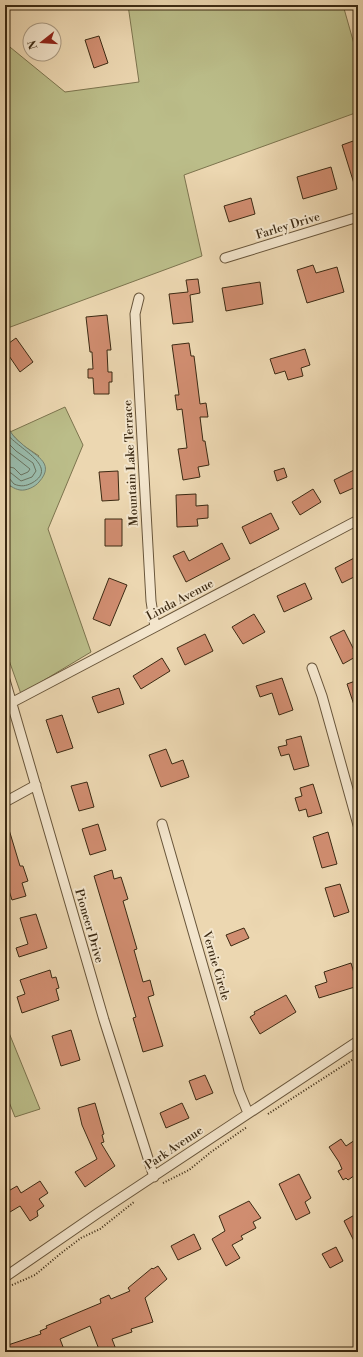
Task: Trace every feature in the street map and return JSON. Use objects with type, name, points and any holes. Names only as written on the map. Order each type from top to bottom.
[{"type":"street","name":"Farley Drive","points":[[225,258],[358,217]]},
{"type":"street","name":"Mountain Lake Terrace","points":[[139,298],[135,314],[151,601],[155,627]]},
{"type":"street","name":"Linda Avenue","points":[[13,702],[358,520]]},
{"type":"street","points":[[312,668],[322,696],[358,825]]},
{"type":"street","name":"Pioneer Drive","points":[[5,680],[13,702],[104,1020],[154,1176]]},
{"type":"street","points":[[5,802],[36,785]]},
{"type":"street","name":"Vernie Circle","points":[[162,824],[239,1091],[248,1113]]},
{"type":"street","name":"Park Avenue","points":[[5,1277],[54,1242],[358,1041]]},
{"type":"path","points":[[265,1115],[358,1056]]},
{"type":"path","points":[[159,1186],[188,1170],[250,1125]]},
{"type":"path","points":[[7,1287],[35,1275],[81,1238],[100,1229],[127,1209],[136,1200]]},
{"type":"green space","points":[[128,5],[244,5],[245,8],[255,5],[343,5],[358,58],[358,112],[184,175],[202,256],[5,329],[5,43],[22,57],[22,62],[28,62],[65,92],[139,82]]},
{"type":"green space","points":[[65,407],[83,445],[48,529],[91,652],[21,694],[5,649],[5,479],[11,487],[39,456],[21,444],[10,432]]},
{"type":"green space","points":[[5,1023],[40,1109],[15,1117],[5,1092]]},
{"type":"water","points":[[5,421],[16,438],[37,455],[44,464],[44,475],[37,484],[28,489],[16,489],[9,485],[5,480]]},
{"type":"building","points":[[99,36],[108,63],[94,68],[85,40]]},
{"type":"building","points":[[356,140],[358,145],[358,190],[356,190],[342,145]]},
{"type":"building","points":[[331,167],[337,189],[303,199],[297,177]]},
{"type":"building","points":[[251,198],[255,214],[229,222],[224,206]]},
{"type":"building","points":[[313,265],[316,273],[337,267],[344,292],[307,303],[297,270]]},
{"type":"building","points":[[198,279],[200,293],[190,295],[193,322],[173,324],[169,294],[188,292],[186,280]]},
{"type":"building","points":[[260,282],[263,304],[226,311],[222,288]]},
{"type":"building","points":[[107,315],[111,350],[107,350],[108,372],[112,372],[112,382],[109,382],[109,394],[94,394],[93,378],[88,378],[88,369],[93,369],[92,352],[90,352],[86,317]]},
{"type":"building","points":[[16,338],[33,362],[20,372],[5,350],[5,346]]},
{"type":"building","points":[[189,343],[191,356],[194,356],[200,404],[206,403],[208,417],[200,417],[203,441],[205,441],[209,465],[198,467],[200,477],[183,480],[178,449],[187,448],[182,409],[177,410],[175,395],[179,395],[172,345]]},
{"type":"building","points":[[305,349],[310,365],[301,368],[303,376],[288,380],[285,371],[275,374],[270,359]]},
{"type":"building","points":[[284,468],[287,477],[277,481],[274,471]]},
{"type":"building","points":[[358,468],[358,486],[340,494],[334,480]]},
{"type":"building","points":[[118,471],[119,500],[102,501],[99,472]]},
{"type":"building","points":[[313,489],[321,502],[300,515],[292,502]]},
{"type":"building","points":[[196,494],[196,506],[208,505],[208,518],[197,519],[198,526],[177,527],[176,495]]},
{"type":"building","points":[[271,513],[279,529],[250,544],[242,527]]},
{"type":"building","points":[[105,519],[122,519],[122,546],[105,546]]},
{"type":"building","points":[[222,543],[230,559],[186,582],[173,556],[184,551],[189,561]]},
{"type":"building","points":[[358,556],[358,575],[342,583],[335,568]]},
{"type":"building","points":[[109,578],[127,585],[110,626],[93,619]]},
{"type":"building","points":[[305,583],[312,599],[284,612],[277,596]]},
{"type":"building","points":[[254,614],[265,632],[243,644],[232,627]]},
{"type":"building","points":[[344,630],[357,656],[343,664],[330,637]]},
{"type":"building","points":[[205,634],[213,651],[185,665],[177,648]]},
{"type":"building","points":[[162,658],[170,671],[141,689],[133,676]]},
{"type":"building","points":[[282,678],[293,710],[279,715],[272,693],[260,697],[256,686]]},
{"type":"building","points":[[358,680],[358,710],[356,711],[347,684]]},
{"type":"building","points":[[119,688],[124,704],[98,713],[92,697]]},
{"type":"building","points":[[62,715],[73,748],[57,753],[46,720]]},
{"type":"building","points":[[301,736],[309,766],[294,770],[289,754],[281,756],[278,747],[287,745],[286,740]]},
{"type":"building","points":[[166,749],[172,764],[183,760],[189,777],[161,787],[149,755]]},
{"type":"building","points":[[87,782],[94,807],[79,811],[71,786]]},
{"type":"building","points":[[313,784],[322,813],[308,817],[306,809],[299,811],[295,798],[302,796],[300,788]]},
{"type":"building","points":[[5,823],[7,823],[20,866],[23,866],[28,881],[22,883],[26,896],[12,900],[5,878]]},
{"type":"building","points":[[98,824],[106,850],[90,855],[82,829]]},
{"type":"building","points":[[328,832],[337,864],[322,868],[313,837]]},
{"type":"building","points":[[112,870],[114,879],[121,877],[128,899],[123,901],[137,949],[134,950],[143,982],[150,980],[154,995],[148,997],[163,1046],[143,1052],[133,1018],[136,1017],[94,876]]},
{"type":"building","points":[[340,884],[349,912],[334,917],[325,888]]},
{"type":"building","points":[[36,914],[47,948],[19,957],[16,948],[28,944],[20,918]]},
{"type":"building","points":[[244,928],[249,938],[231,946],[226,935]]},
{"type":"building","points":[[351,963],[358,986],[319,998],[315,986],[327,982],[324,972]]},
{"type":"building","points":[[50,970],[52,978],[56,977],[59,988],[56,989],[59,1000],[22,1013],[17,997],[25,994],[20,980]]},
{"type":"building","points":[[286,995],[296,1012],[260,1034],[250,1017],[255,1014],[254,1012]]},
{"type":"building","points":[[71,1030],[80,1060],[61,1066],[52,1036]]},
{"type":"building","points":[[205,1075],[213,1093],[196,1100],[189,1081]]},
{"type":"building","points":[[95,1103],[104,1134],[102,1135],[104,1142],[101,1143],[115,1166],[85,1187],[75,1172],[97,1159],[82,1125],[78,1108]]},
{"type":"building","points":[[182,1103],[189,1118],[166,1128],[160,1113]]},
{"type":"building","points":[[358,1138],[358,1173],[348,1180],[346,1178],[343,1180],[338,1171],[342,1169],[329,1147],[341,1139],[346,1146]]},
{"type":"building","points":[[299,1174],[311,1198],[305,1202],[310,1213],[296,1220],[279,1184]]},
{"type":"building","points":[[40,1181],[48,1193],[39,1199],[44,1206],[37,1211],[38,1216],[30,1221],[20,1206],[5,1215],[5,1193],[17,1186],[21,1193]]},
{"type":"building","points":[[249,1201],[261,1218],[253,1222],[256,1228],[241,1236],[243,1239],[232,1245],[240,1258],[226,1266],[212,1239],[225,1231],[219,1216]]},
{"type":"building","points":[[358,1213],[358,1249],[344,1221]]},
{"type":"building","points":[[194,1234],[201,1249],[178,1260],[171,1246]]},
{"type":"building","points":[[336,1247],[343,1261],[330,1268],[322,1254]]},
{"type":"building","points":[[158,1266],[167,1279],[145,1298],[153,1322],[131,1329],[132,1332],[112,1339],[117,1352],[100,1352],[90,1326],[60,1339],[65,1352],[5,1352],[5,1346],[41,1334],[40,1331],[47,1328],[46,1326],[101,1303],[100,1299],[109,1295],[111,1299],[130,1291],[128,1288],[152,1268],[153,1269]]}]
